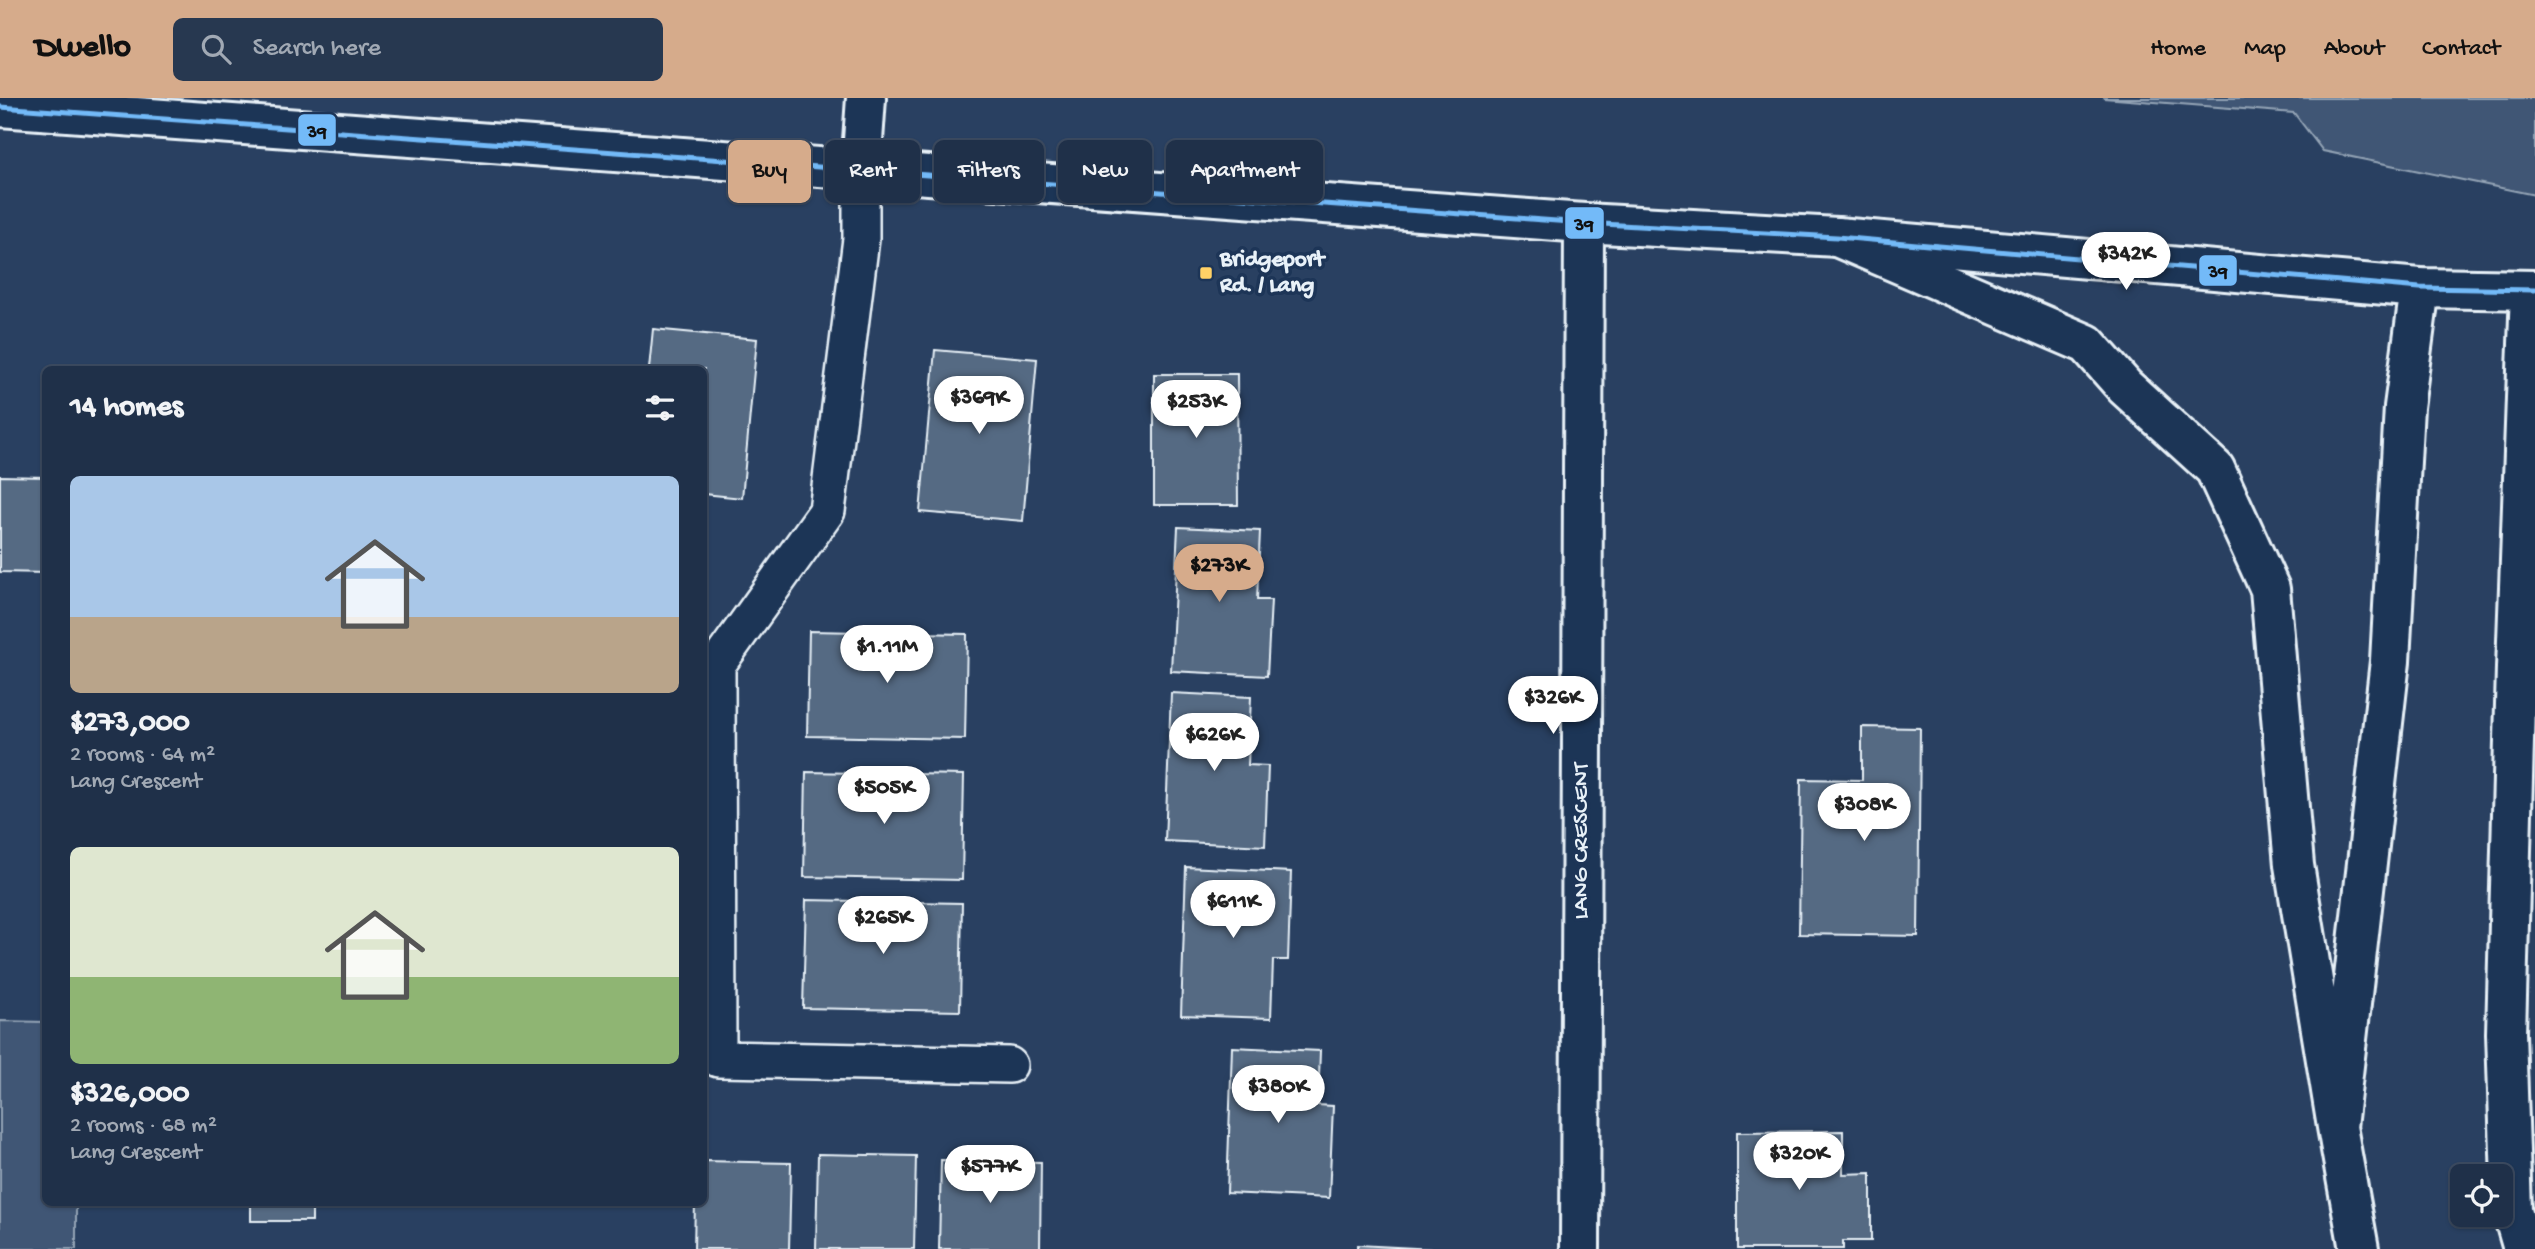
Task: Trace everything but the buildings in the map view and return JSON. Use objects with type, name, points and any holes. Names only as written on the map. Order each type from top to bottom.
[{"type":"main road","points":[[863,140],[866,98]]},
{"type":"main road","points":[[0,107],[825,166]]},
{"type":"main road","points":[[920,173],[1584,223],[1837,237],[2420,288],[2533,290],[2516,668],[2506,1033],[2512,1211],[2523,1249]]},
{"type":"main road","name":"LANG CRESCENT","points":[[1580,1249],[1584,223]]},
{"type":"main road","points":[[1837,237],[2087,344],[2125,387],[2215,469],[2270,589],[2294,865],[2359,1249]]},
{"type":"main road","points":[[2337,1126],[2390,661],[2404,407],[2420,288]]},
{"type":"main road","points":[[2506,1033],[2535,889]]},
{"type":"lane","points":[[861,203],[860,239],[827,511],[717,664],[718,1059],[1009,1065]]},
{"type":"shaded area","points":[[2103,98],[2535,98],[2535,195],[2323,151],[2294,113]]},
{"type":"shaded area","points":[[0,1021],[42,1022],[42,1206],[76,1206],[76,1249],[0,1249]]},
{"type":"transit line","name":"39","points":[[0,107],[1584,223],[1837,237],[2420,288],[2535,290]]},
{"type":"place","name":"Bridgeport Rd. / Lang","points":[[1206,273]]}]
